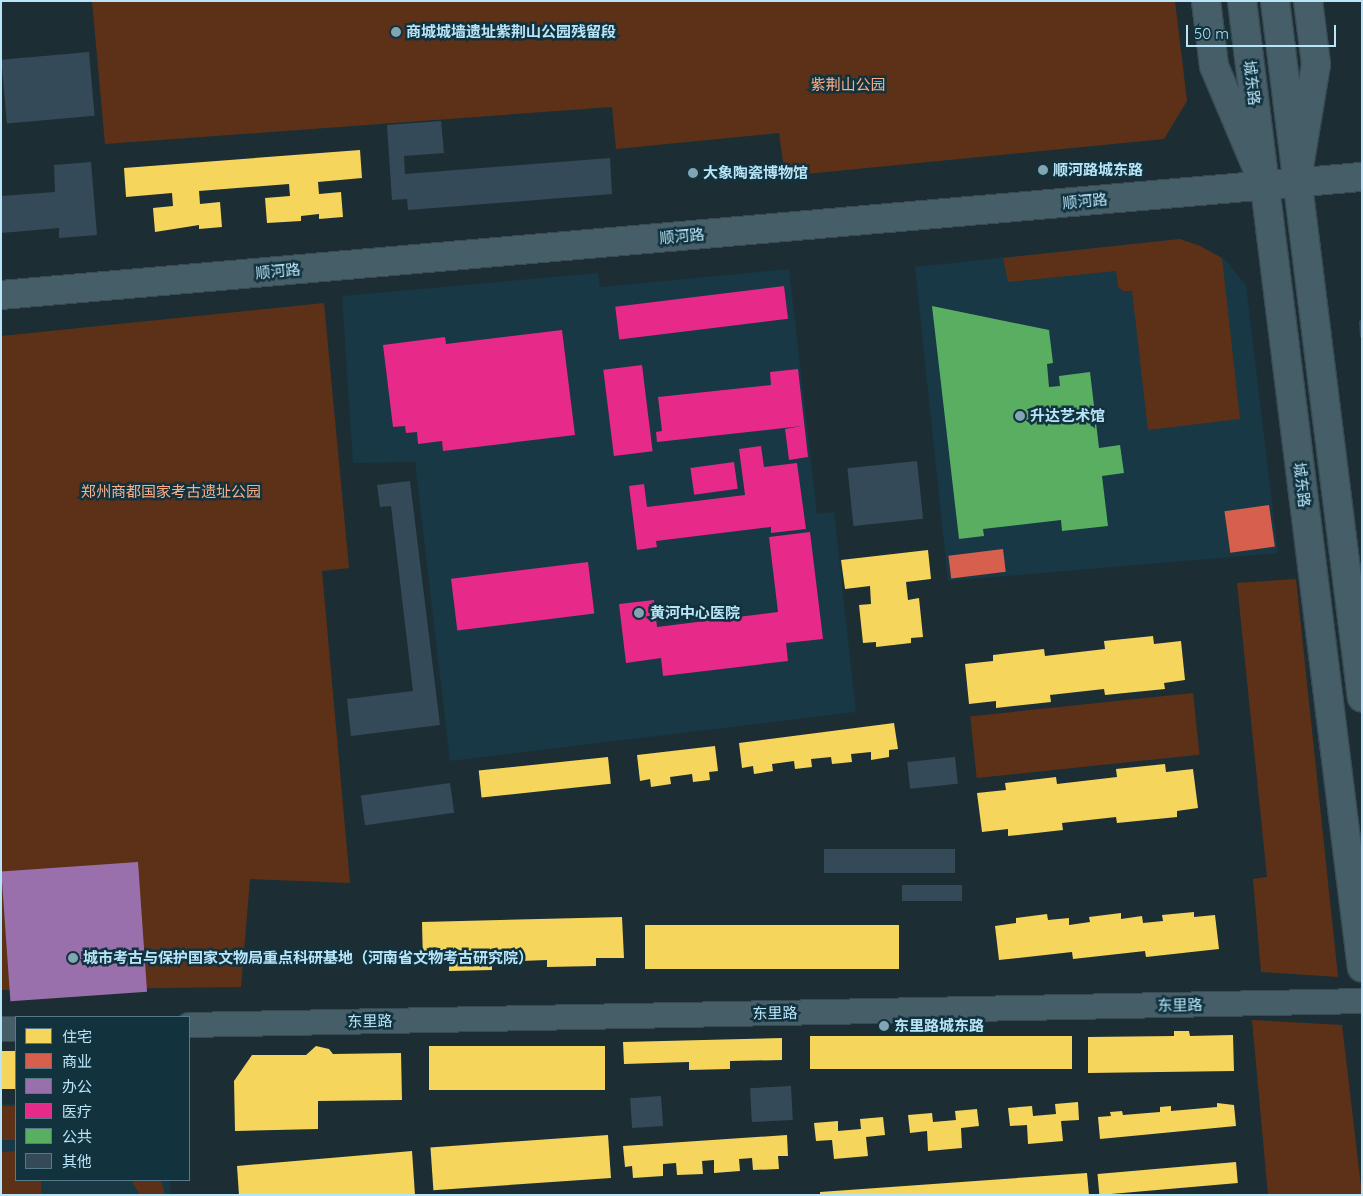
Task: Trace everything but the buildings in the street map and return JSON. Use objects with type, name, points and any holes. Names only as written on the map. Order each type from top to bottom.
[{"type":"street","points":[[1206,1],[1214,66],[1265,185]]},
{"type":"street","name":"城东路","points":[[1242,1],[1362,968]]},
{"type":"street","points":[[1276,1],[1362,698]]},
{"type":"street","points":[[1298,181],[1316,64],[1308,1]]},
{"type":"street","name":"顺河路","points":[[1,295],[1298,181],[1362,177]]},
{"type":"street","name":"东里路","points":[[190,1025],[1362,1001]]},
{"type":"street","points":[[1,1029],[15,1028]]},
{"type":"shaded area","points":[[1180,239],[1200,246],[1226,261],[1246,285],[1278,553],[948,581],[915,267]]},
{"type":"shaded area","name":"黄河中心医院","points":[[789,269],[817,514],[834,512],[856,712],[450,761],[415,462],[353,463],[342,296],[598,273],[600,287]]},
{"type":"shaded area","points":[[1,1104],[15,1104],[15,1181],[170,1181],[171,1195],[1,1195]]},
{"type":"green space","name":"紫荆山公园","points":[[92,1],[1175,1],[1187,101],[1164,139],[785,176],[779,133],[616,149],[612,107],[105,144]]},
{"type":"green space","points":[[1180,239],[1200,246],[1222,258],[1240,419],[1148,430],[1132,291],[1123,291],[1118,287],[1116,271],[1008,282],[1003,258]]},
{"type":"green space","name":"郑州商都国家考古遗址公园","points":[[324,303],[349,568],[322,571],[350,883],[250,879],[241,987],[1,990],[1,336]]},
{"type":"green space","points":[[1296,579],[1338,977],[1261,972],[1253,879],[1267,877],[1237,583]]},
{"type":"green space","points":[[1193,693],[1199,755],[977,778],[970,716]]},
{"type":"green space","points":[[1252,1020],[1342,1025],[1362,1195],[1268,1195]]},
{"type":"green space","points":[[1,1106],[15,1106],[15,1140],[1,1140]]},
{"type":"green space","points":[[15,1151],[15,1181],[41,1181],[41,1195],[1,1195],[1,1152]]},
{"type":"green space","points":[[132,1181],[161,1181],[165,1195],[140,1195]]},
{"type":"place","name":"商城城墙遗址紫荆山公园残留段","points":[[396,32]]},
{"type":"place","name":"顺河路城东路","points":[[1043,170]]},
{"type":"place","name":"大象陶瓷博物馆","points":[[693,173]]},
{"type":"place","name":"升达艺术馆","points":[[1020,416]]},
{"type":"place","name":"黄河中心医院","points":[[639,613]]},
{"type":"place","name":"城市考古与保护国家文物局重点科研基地（河南省文物考古研究院）","points":[[73,958]]},
{"type":"place","name":"东里路城东路","points":[[884,1026]]}]
